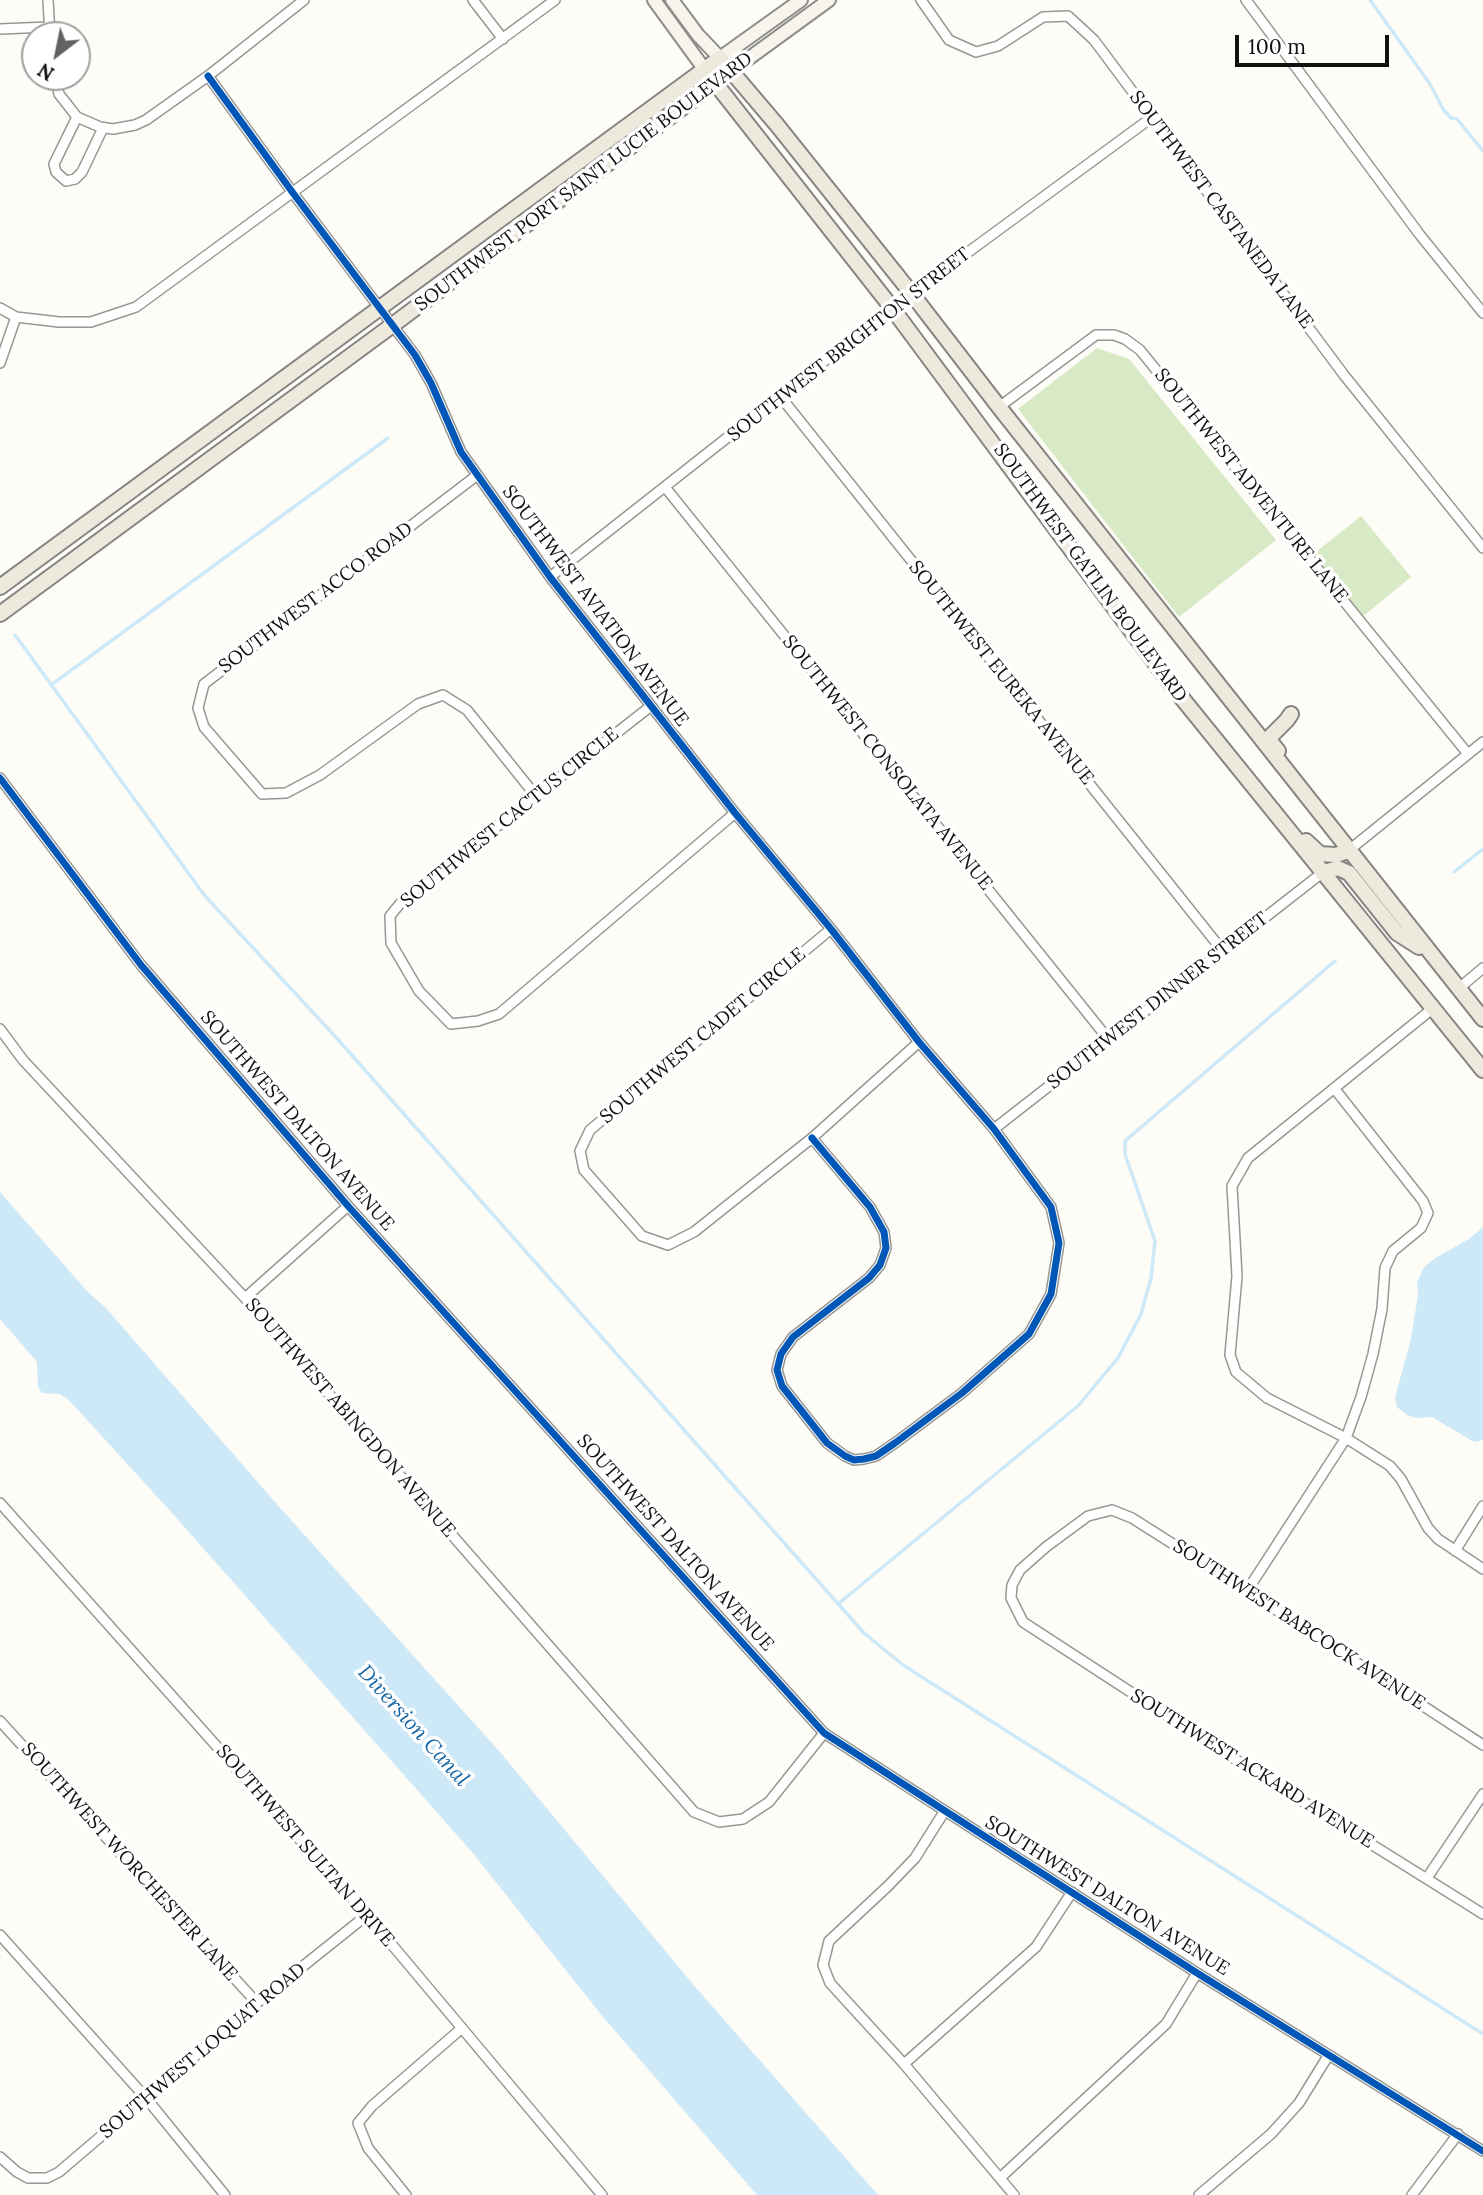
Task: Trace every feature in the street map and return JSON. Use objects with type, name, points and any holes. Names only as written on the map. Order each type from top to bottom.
[{"type":"main road","points":[[654,0],[705,70]]},
{"type":"main road","points":[[672,0],[698,35],[720,58]]},
{"type":"main road","name":"SOUTHWEST PORT SAINT LUCIE BOULEVARD","points":[[0,587],[801,0]]},
{"type":"main road","name":"SOUTHWEST PORT SAINT LUCIE BOULEVARD","points":[[0,614],[829,0]]},
{"type":"main road","name":"SOUTHWEST GATLIN BOULEVARD","points":[[720,58],[912,294],[1348,851],[1483,1019]]},
{"type":"main road","name":"SOUTHWEST GATLIN BOULEVARD","points":[[705,70],[892,308],[1173,687],[1483,1070]]},
{"type":"main road","points":[[1250,726],[1263,728],[1281,715],[1291,714],[1269,740],[1317,801],[1328,824]]},
{"type":"main road","points":[[1248,780],[1266,791],[1314,850],[1328,855],[1348,851]]},
{"type":"main road","points":[[1322,873],[1338,868],[1349,873],[1397,933],[1429,953]]},
{"type":"street","points":[[48,0],[49,21]]},
{"type":"street","points":[[473,0],[503,39]]},
{"type":"street","points":[[0,308],[16,317],[58,322],[91,321],[136,307],[555,0]]},
{"type":"street","name":"SOUTHWEST CASTANEDA LANE","points":[[920,0],[949,40],[976,52],[998,46],[1042,17],[1068,16],[1094,40],[1344,375],[1483,548]]},
{"type":"street","points":[[1246,0],[1420,235],[1483,313]]},
{"type":"street","points":[[59,91],[76,117],[90,125],[124,128],[146,120],[208,76],[297,2]]},
{"type":"street","points":[[0,29],[21,30]]},
{"type":"street","name":"SOUTHWEST AVIATION AVENUE","points":[[208,76],[293,193],[394,324],[431,383],[461,452],[550,577],[919,1042],[994,1129],[1051,1207],[1059,1243],[1051,1294],[1029,1334],[962,1393],[876,1456],[855,1460],[827,1443],[786,1393],[777,1370],[782,1354],[793,1338],[869,1279],[880,1265],[886,1248],[884,1232],[870,1207],[812,1138]]},
{"type":"street","points":[[76,117],[54,164],[56,172],[66,181],[75,179],[82,172],[103,128]]},
{"type":"street","name":"SOUTHWEST BRIGHTON STREET","points":[[550,577],[892,308],[1151,118]]},
{"type":"street","points":[[0,363],[16,317]]},
{"type":"street","name":"SOUTHWEST ADVENTURE LANE","points":[[999,407],[1096,335],[1114,335],[1132,344],[1148,360],[1468,754]]},
{"type":"street","name":"SOUTHWEST EUREKA AVENUE","points":[[780,396],[1222,950]]},
{"type":"street","name":"SOUTHWEST ACCO ROAD","points":[[476,476],[204,684],[198,708],[204,727],[262,794],[286,793],[320,775],[418,704],[443,695],[467,710],[535,795]]},
{"type":"street","name":"SOUTHWEST CONSOLATA AVENUE","points":[[665,486],[1109,1040]]},
{"type":"street","name":"SOUTHWEST CACTUS CIRCLE","points":[[651,706],[403,900],[390,916],[391,943],[419,991],[451,1024],[478,1021],[499,1014],[735,813]]},
{"type":"street","points":[[1348,851],[1483,742]]},
{"type":"street","name":"SOUTHWEST DALTON AVENUE","points":[[0,778],[141,965],[348,1206],[824,1733],[1197,1973],[1483,2151]]},
{"type":"street","name":"SOUTHWEST DINNER STREET","points":[[994,1129],[1322,873]]},
{"type":"street","name":"SOUTHWEST CADET CIRCLE","points":[[831,929],[590,1130],[580,1151],[584,1170],[642,1236],[668,1245],[694,1232],[812,1138],[919,1042]]},
{"type":"street","points":[[1458,989],[1483,968]]},
{"type":"street","points":[[1432,1009],[1248,1158],[1232,1186],[1237,1276],[1230,1355],[1237,1371],[1267,1398],[1346,1438],[1390,1466],[1401,1479],[1428,1528],[1438,1539],[1483,1569]]},
{"type":"street","name":"SOUTHWEST ABINGDON AVENUE","points":[[0,1030],[23,1060],[245,1298],[694,1812],[719,1822],[743,1819],[769,1802],[824,1733]]},
{"type":"street","points":[[1247,1591],[1346,1438],[1362,1397],[1373,1354],[1382,1308],[1385,1268],[1393,1251],[1420,1228],[1428,1213],[1423,1200],[1334,1088]]},
{"type":"street","points":[[245,1298],[348,1206]]},
{"type":"street","name":"SOUTHWEST SULTAN DRIVE","points":[[0,1503],[367,1914],[602,2195]]},
{"type":"street","points":[[1455,1551],[1483,1506]]},
{"type":"street","name":"SOUTHWEST BABCOCK AVENUE","points":[[1023,1622],[1011,1598],[1012,1585],[1020,1570],[1088,1516],[1112,1510],[1132,1518],[1483,1745]]},
{"type":"street","name":"SOUTHWEST ACKARD AVENUE","points":[[1023,1622],[1206,1741],[1483,1914]]},
{"type":"street","name":"SOUTHWEST WORCHESTER LANE","points":[[0,1721],[257,2003]]},
{"type":"street","points":[[1427,1878],[1483,1794]]},
{"type":"street","points":[[944,1812],[915,1858],[829,1941],[822,1965],[830,1983],[904,2064],[1014,2195]]},
{"type":"street","points":[[904,2064],[1037,1947],[1072,1892]]},
{"type":"street","name":"SOUTHWEST LOQUAT ROAD","points":[[0,2157],[17,2172],[35,2179],[47,2178],[67,2166],[257,2003],[367,1914]]},
{"type":"street","points":[[0,1935],[146,2098],[225,2195]]},
{"type":"street","points":[[1000,2178],[1166,2024],[1197,1973]]},
{"type":"street","points":[[406,2195],[368,2148],[358,2123],[372,2106],[462,2028]]},
{"type":"street","points":[[1199,2195],[1271,2134],[1299,2103],[1328,2056]]},
{"type":"street","points":[[1412,2195],[1458,2134]]},
{"type":"green space","points":[[1097,348],[1129,359],[1276,540],[1179,617],[1018,409]]},
{"type":"green space","points":[[1361,516],[1411,577],[1362,617],[1311,556]]},
{"type":"water","name":"Diversion Canal","points":[[0,1192],[500,1752],[697,1989],[878,2195],[757,2195],[603,2017],[472,1852],[172,1513],[68,1399],[59,1394],[42,1393],[38,1387],[37,1362],[0,1319]]},
{"type":"water","points":[[1483,1227],[1483,1440],[1474,1442],[1432,1417],[1416,1418],[1407,1415],[1397,1407],[1395,1397],[1410,1343],[1418,1296],[1417,1283],[1421,1273],[1425,1266],[1437,1257],[1469,1239]]},
{"type":"waterway","points":[[1370,0],[1430,84],[1443,109],[1451,118],[1457,119],[1483,151]]},
{"type":"waterway","points":[[51,685],[388,438]]},
{"type":"waterway","points":[[15,635],[205,896],[333,1034],[864,1633],[903,1665],[1483,2034]]},
{"type":"waterway","points":[[1454,872],[1483,849]]},
{"type":"waterway","points":[[838,1604],[1078,1406],[1118,1358],[1141,1314],[1151,1278],[1155,1241],[1125,1154],[1125,1141],[1335,961]]},
{"type":"cycle path","points":[[208,76],[415,355],[431,383],[461,452],[550,577],[919,1042],[994,1129],[1051,1207],[1059,1243],[1051,1294],[1029,1334],[962,1393],[876,1456],[864,1459],[854,1460],[827,1443],[782,1386],[777,1370],[781,1354],[793,1337],[869,1278],[880,1265],[886,1248],[884,1232],[870,1207],[812,1138]]},
{"type":"cycle path","points":[[0,778],[141,965],[348,1206],[824,1733],[1197,1973],[1483,2151]]}]
